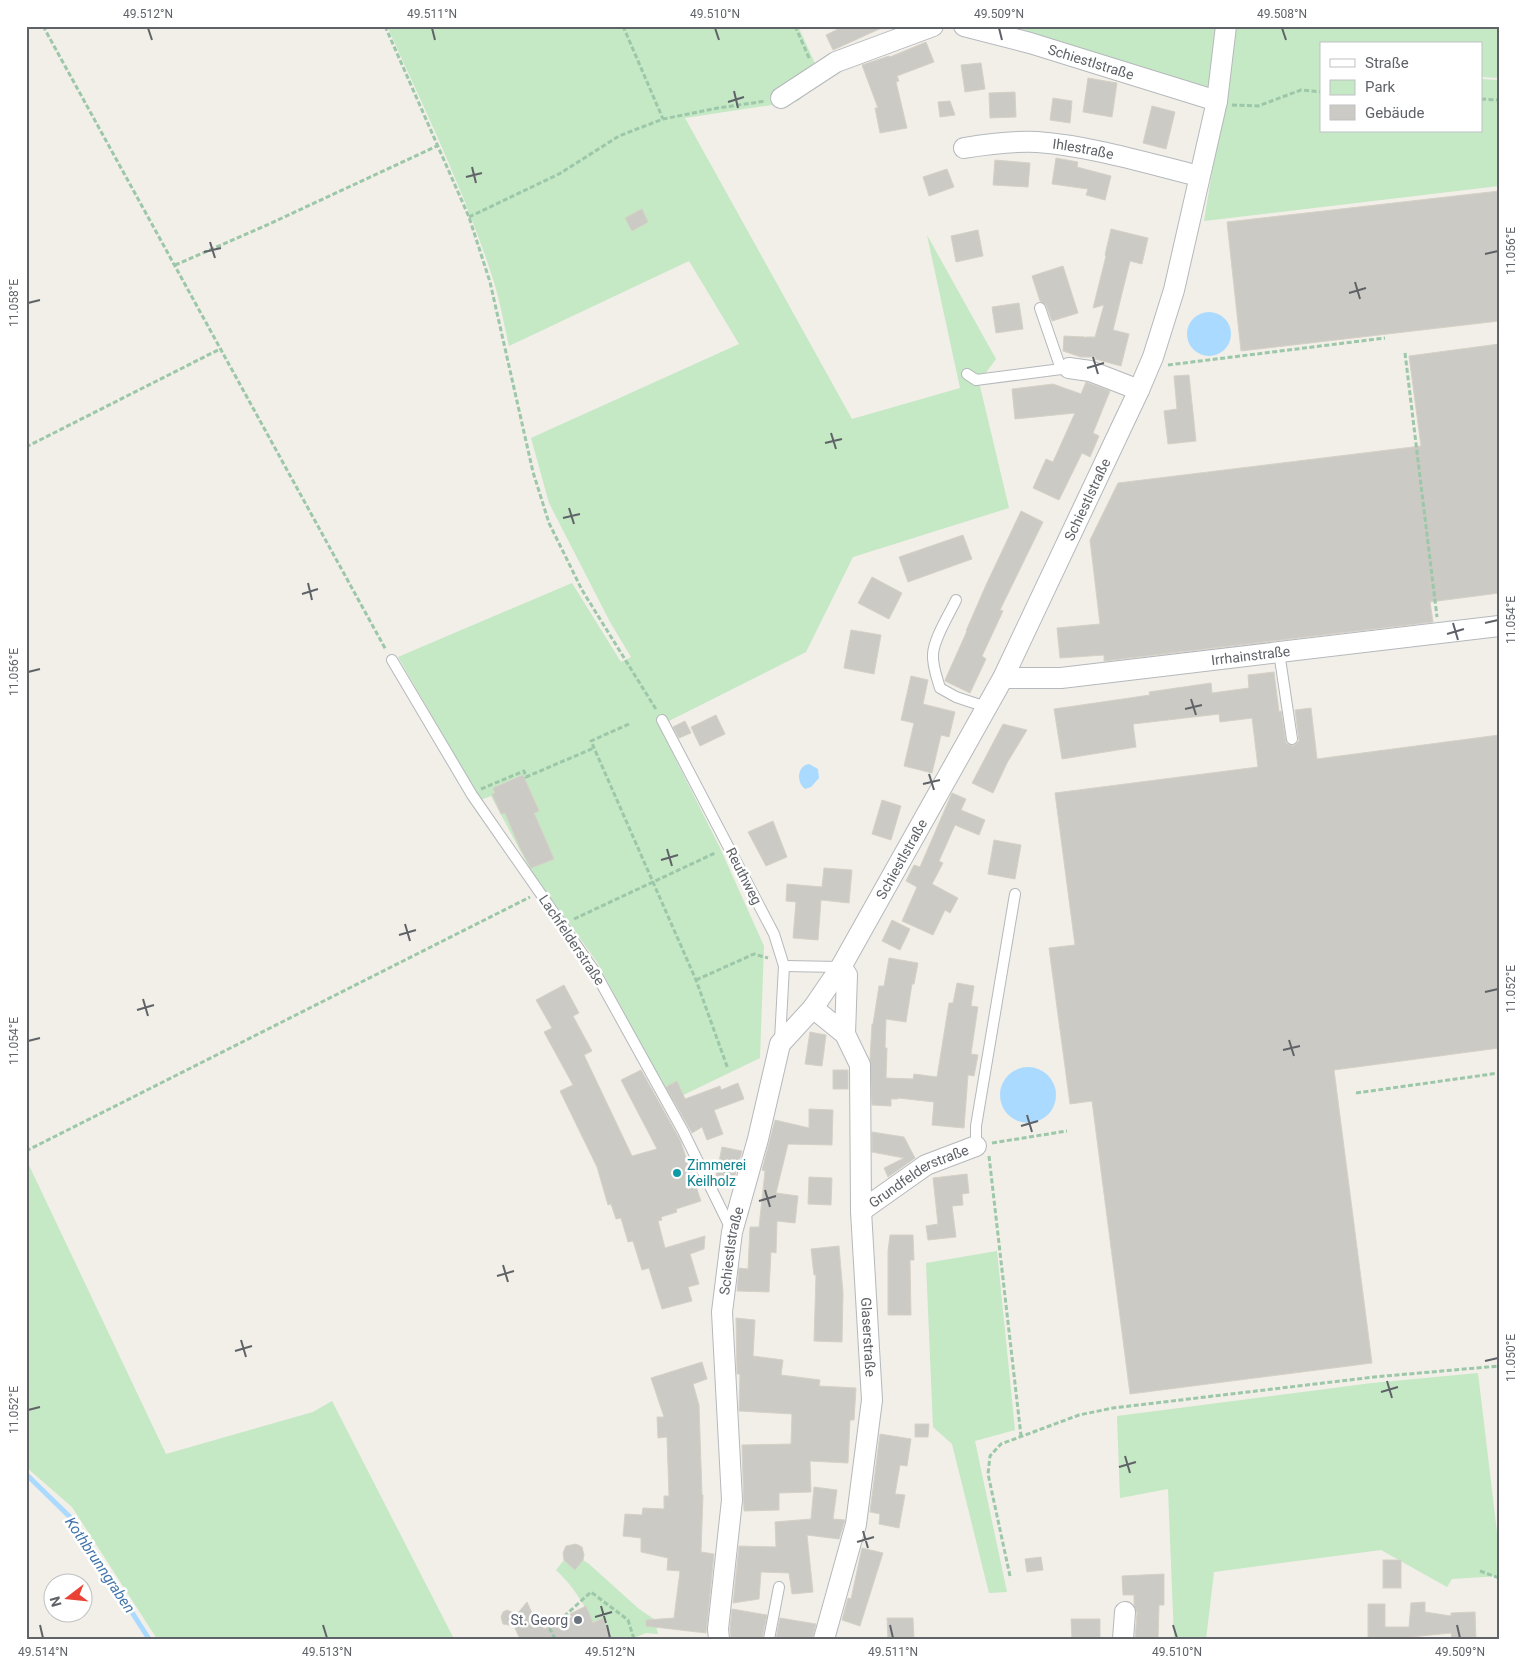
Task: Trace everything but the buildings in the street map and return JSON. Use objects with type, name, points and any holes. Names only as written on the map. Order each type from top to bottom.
[{"type":"street","points":[[781,98],[836,62],[904,31],[933,26]]},
{"type":"street","name":"Schiestlstraße","points":[[964,26],[1030,43],[1216,101]]},
{"type":"street","name":"Schiestlstraße","points":[[719,1639],[718,1630],[732,1500],[722,1312],[732,1232],[758,1139],[780,1044],[813,1008],[841,967],[1003,678],[1139,390],[1174,290],[1216,101],[1226,26]]},
{"type":"street","name":"Ihlestraße","points":[[964,148],[994,143],[1037,142],[1087,150],[1198,176]]},
{"type":"street","points":[[1065,368],[1090,370],[1139,390]]},
{"type":"street","name":"Irrhainstraße","points":[[1003,678],[1061,678],[1499,626]]},
{"type":"street","name":"Glaserstraße","points":[[841,967],[847,975],[845,1034]]},
{"type":"street","name":"Glaserstraße","points":[[813,1008],[845,1034],[860,1065],[861,1211],[872,1400],[856,1524],[824,1639]]},
{"type":"street","name":"Grundfelderstraße","points":[[861,1211],[926,1165],[982,1145]]},
{"type":"street","points":[[1123,1639],[1124,1612]]},
{"type":"lane","points":[[967,374],[976,380],[1065,368],[1040,308]]},
{"type":"lane","points":[[956,600],[935,645],[933,664],[940,688],[956,697],[986,707]]},
{"type":"lane","points":[[1279,652],[1292,739]]},
{"type":"lane","name":"Lachfelderstraße","points":[[392,660],[471,793],[595,972],[683,1131],[732,1232]]},
{"type":"lane","name":"Reuthweg","points":[[662,720],[774,934],[784,966],[780,1044]]},
{"type":"lane","points":[[982,1145],[976,1126],[1015,894]]},
{"type":"lane","points":[[784,966],[841,967]]},
{"type":"lane","points":[[769,1639],[779,1587]]},
{"type":"path","points":[[43,26],[392,660]]},
{"type":"path","points":[[385,26],[468,217],[490,282],[533,472],[550,523],[582,590],[662,720]]},
{"type":"path","points":[[623,26],[663,120]]},
{"type":"path","points":[[795,26],[817,75]]},
{"type":"path","points":[[1216,101],[1234,106],[1258,106],[1301,90],[1320,92]]},
{"type":"path","points":[[468,217],[558,174],[620,136],[663,120],[718,108],[781,98]]},
{"type":"path","points":[[1482,99],[1499,100]]},
{"type":"path","points":[[175,265],[437,146]]},
{"type":"path","points":[[1152,357],[1166,365],[1385,338]]},
{"type":"path","points":[[26,447],[220,349]]},
{"type":"path","points":[[1405,353],[1439,633]]},
{"type":"path","points":[[628,724],[591,741],[696,980],[728,1069]]},
{"type":"path","points":[[471,793],[524,771],[526,777],[594,748]]},
{"type":"path","points":[[574,919],[715,853]]},
{"type":"path","points":[[26,1152],[540,892]]},
{"type":"path","points":[[696,980],[754,954],[763,955],[784,966]]},
{"type":"path","points":[[1356,1093],[1499,1073]]},
{"type":"path","points":[[1021,1436],[982,1145],[1066,1131]]},
{"type":"path","points":[[1010,1576],[988,1474],[990,1456],[1001,1444],[1079,1415],[1113,1408],[1374,1377],[1499,1366]]},
{"type":"path","points":[[1480,1571],[1499,1578]]},
{"type":"path","points":[[555,1639],[550,1629],[591,1592],[628,1620],[634,1639]]},
{"type":"green space","points":[[387,26],[798,26],[822,79],[798,101],[685,118],[852,419],[960,388],[927,235],[996,359],[979,382],[1009,508],[853,557],[806,652],[659,726],[720,848],[764,946],[760,1058],[671,1101],[597,962],[530,869],[491,796],[480,800],[398,657],[572,583],[621,662],[631,657],[610,622],[549,503],[531,438],[739,344],[689,261],[509,346],[495,287],[470,215],[444,151]]},
{"type":"green space","points":[[1011,26],[1219,26],[1211,92]]},
{"type":"green space","points":[[1236,26],[1499,26],[1499,78],[1482,77],[1482,42],[1320,42],[1320,132],[1482,132],[1482,79],[1499,80],[1499,186],[1204,221]]},
{"type":"green space","points":[[26,1159],[166,1454],[313,1412],[332,1401],[454,1639],[157,1639],[72,1507],[26,1467]]},
{"type":"green space","points":[[997,1251],[1015,1430],[975,1441],[1007,1592],[989,1593],[952,1444],[933,1427],[926,1263]]},
{"type":"green space","points":[[1478,1373],[1499,1549],[1499,1576],[1452,1579],[1447,1587],[1381,1550],[1214,1572],[1206,1639],[1174,1639],[1168,1489],[1120,1498],[1117,1416],[1372,1383]]},
{"type":"green space","points":[[564,1560],[583,1560],[589,1564],[639,1609],[654,1619],[658,1634],[646,1633],[631,1639],[612,1639],[603,1618],[593,1623],[577,1595],[556,1570]]},
{"type":"water","points":[[1209,312],[1221,316],[1227,322],[1231,334],[1227,346],[1221,352],[1209,356],[1197,352],[1191,346],[1187,334],[1191,322],[1197,316]]},
{"type":"water","points":[[809,764],[818,769],[819,778],[811,787],[805,789],[800,782],[799,775],[802,768]]},
{"type":"water","points":[[1022,1067],[1034,1067],[1048,1075],[1056,1089],[1054,1106],[1048,1115],[1034,1123],[1022,1123],[1012,1118],[1005,1111],[1000,1101],[1000,1089],[1005,1079],[1012,1072]]},
{"type":"waterway","name":"Kothbrunngraben","points":[[26,1474],[73,1520],[149,1639]]},
{"type":"place","name":"Zimmerei Keilholz","points":[[677,1173]]},
{"type":"place","name":"St. Georg","points":[[578,1620]]}]
